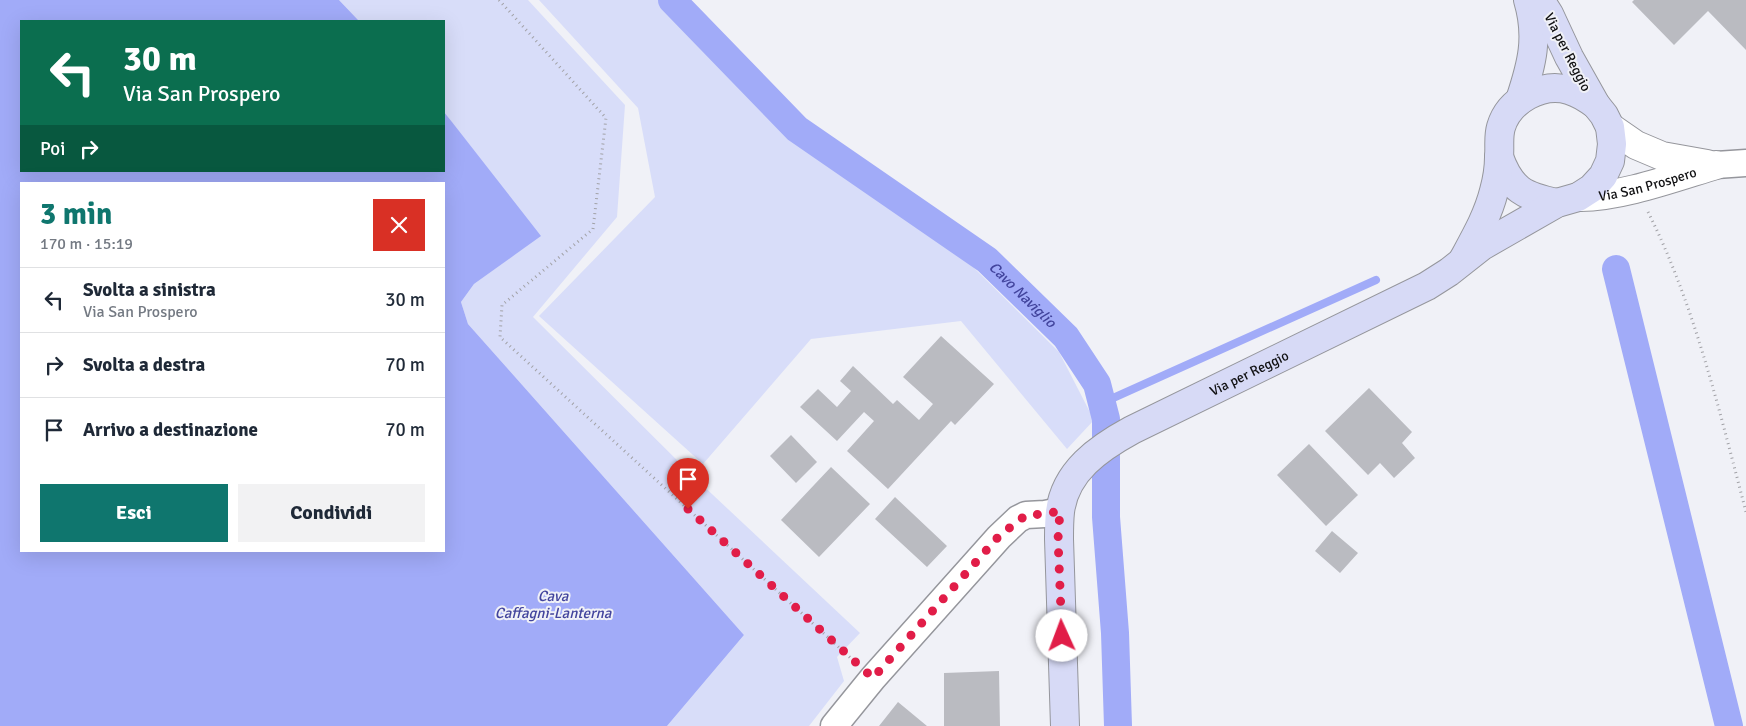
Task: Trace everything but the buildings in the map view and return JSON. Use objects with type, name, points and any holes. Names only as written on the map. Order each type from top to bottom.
[{"type":"main road","name":"Via per Reggio","points":[[1520,100],[1529,74],[1534,50],[1533,18],[1528,0]]},
{"type":"main road","name":"Via per Reggio","points":[[1065,726],[1058,539],[1060,511],[1064,495],[1070,480],[1078,469],[1105,446],[1132,430],[1427,286],[1450,272],[1482,246],[1592,188],[1603,176],[1610,161],[1612,144],[1610,128],[1540,0]]},
{"type":"main road","name":"Via per Reggio","points":[[1462,261],[1489,208],[1495,190],[1499,157],[1498,141],[1502,125],[1509,111],[1520,100],[1535,92],[1551,88],[1567,89],[1582,95],[1596,105]]},
{"type":"main road","name":"Via per Reggio","points":[[1499,157],[1505,172],[1514,185],[1533,198],[1567,200]]},
{"type":"street","name":"Via San Prospero","points":[[1610,128],[1636,145],[1662,156],[1716,165]]},
{"type":"street","name":"Via San Prospero","points":[[1567,200],[1592,198],[1636,188],[1716,165],[1746,163]]},
{"type":"street","points":[[834,726],[873,678],[1005,531],[1026,515],[1060,511]]},
{"type":"path","points":[[500,0],[606,118],[593,229],[502,305],[500,337],[873,678]]},
{"type":"path","points":[[1636,188],[1672,265],[1703,355],[1746,512]]},
{"type":"shaded area","points":[[339,0],[528,0],[625,105],[617,217],[533,317],[696,479],[860,633],[837,657],[844,681],[809,726],[667,726],[744,635],[468,324],[461,302],[474,284],[540,236],[445,113],[445,20],[358,20]]},
{"type":"shaded area","points":[[539,0],[658,0],[789,138],[967,261],[1059,352],[1094,420],[1067,449],[961,321],[811,339],[703,464],[539,316],[655,197],[638,108]]},
{"type":"water","name":"Cava Caffagni-Lanterna","points":[[0,0],[339,0],[358,20],[20,20],[20,172],[445,172],[445,113],[541,236],[474,284],[461,302],[468,324],[744,635],[667,726],[0,726]]},
{"type":"waterway","name":"Cavo Naviglio","points":[[672,0],[797,129],[987,260],[1066,337],[1097,384],[1106,419],[1106,517],[1115,633],[1118,726]]},
{"type":"waterway","points":[[1616,269],[1729,726]]},
{"type":"waterway","points":[[1102,403],[1376,280]]},
{"type":"route","points":[[688,509],[873,678],[964,574],[999,536],[1018,519],[1026,515],[1060,511],[1058,539],[1062,636]]}]
